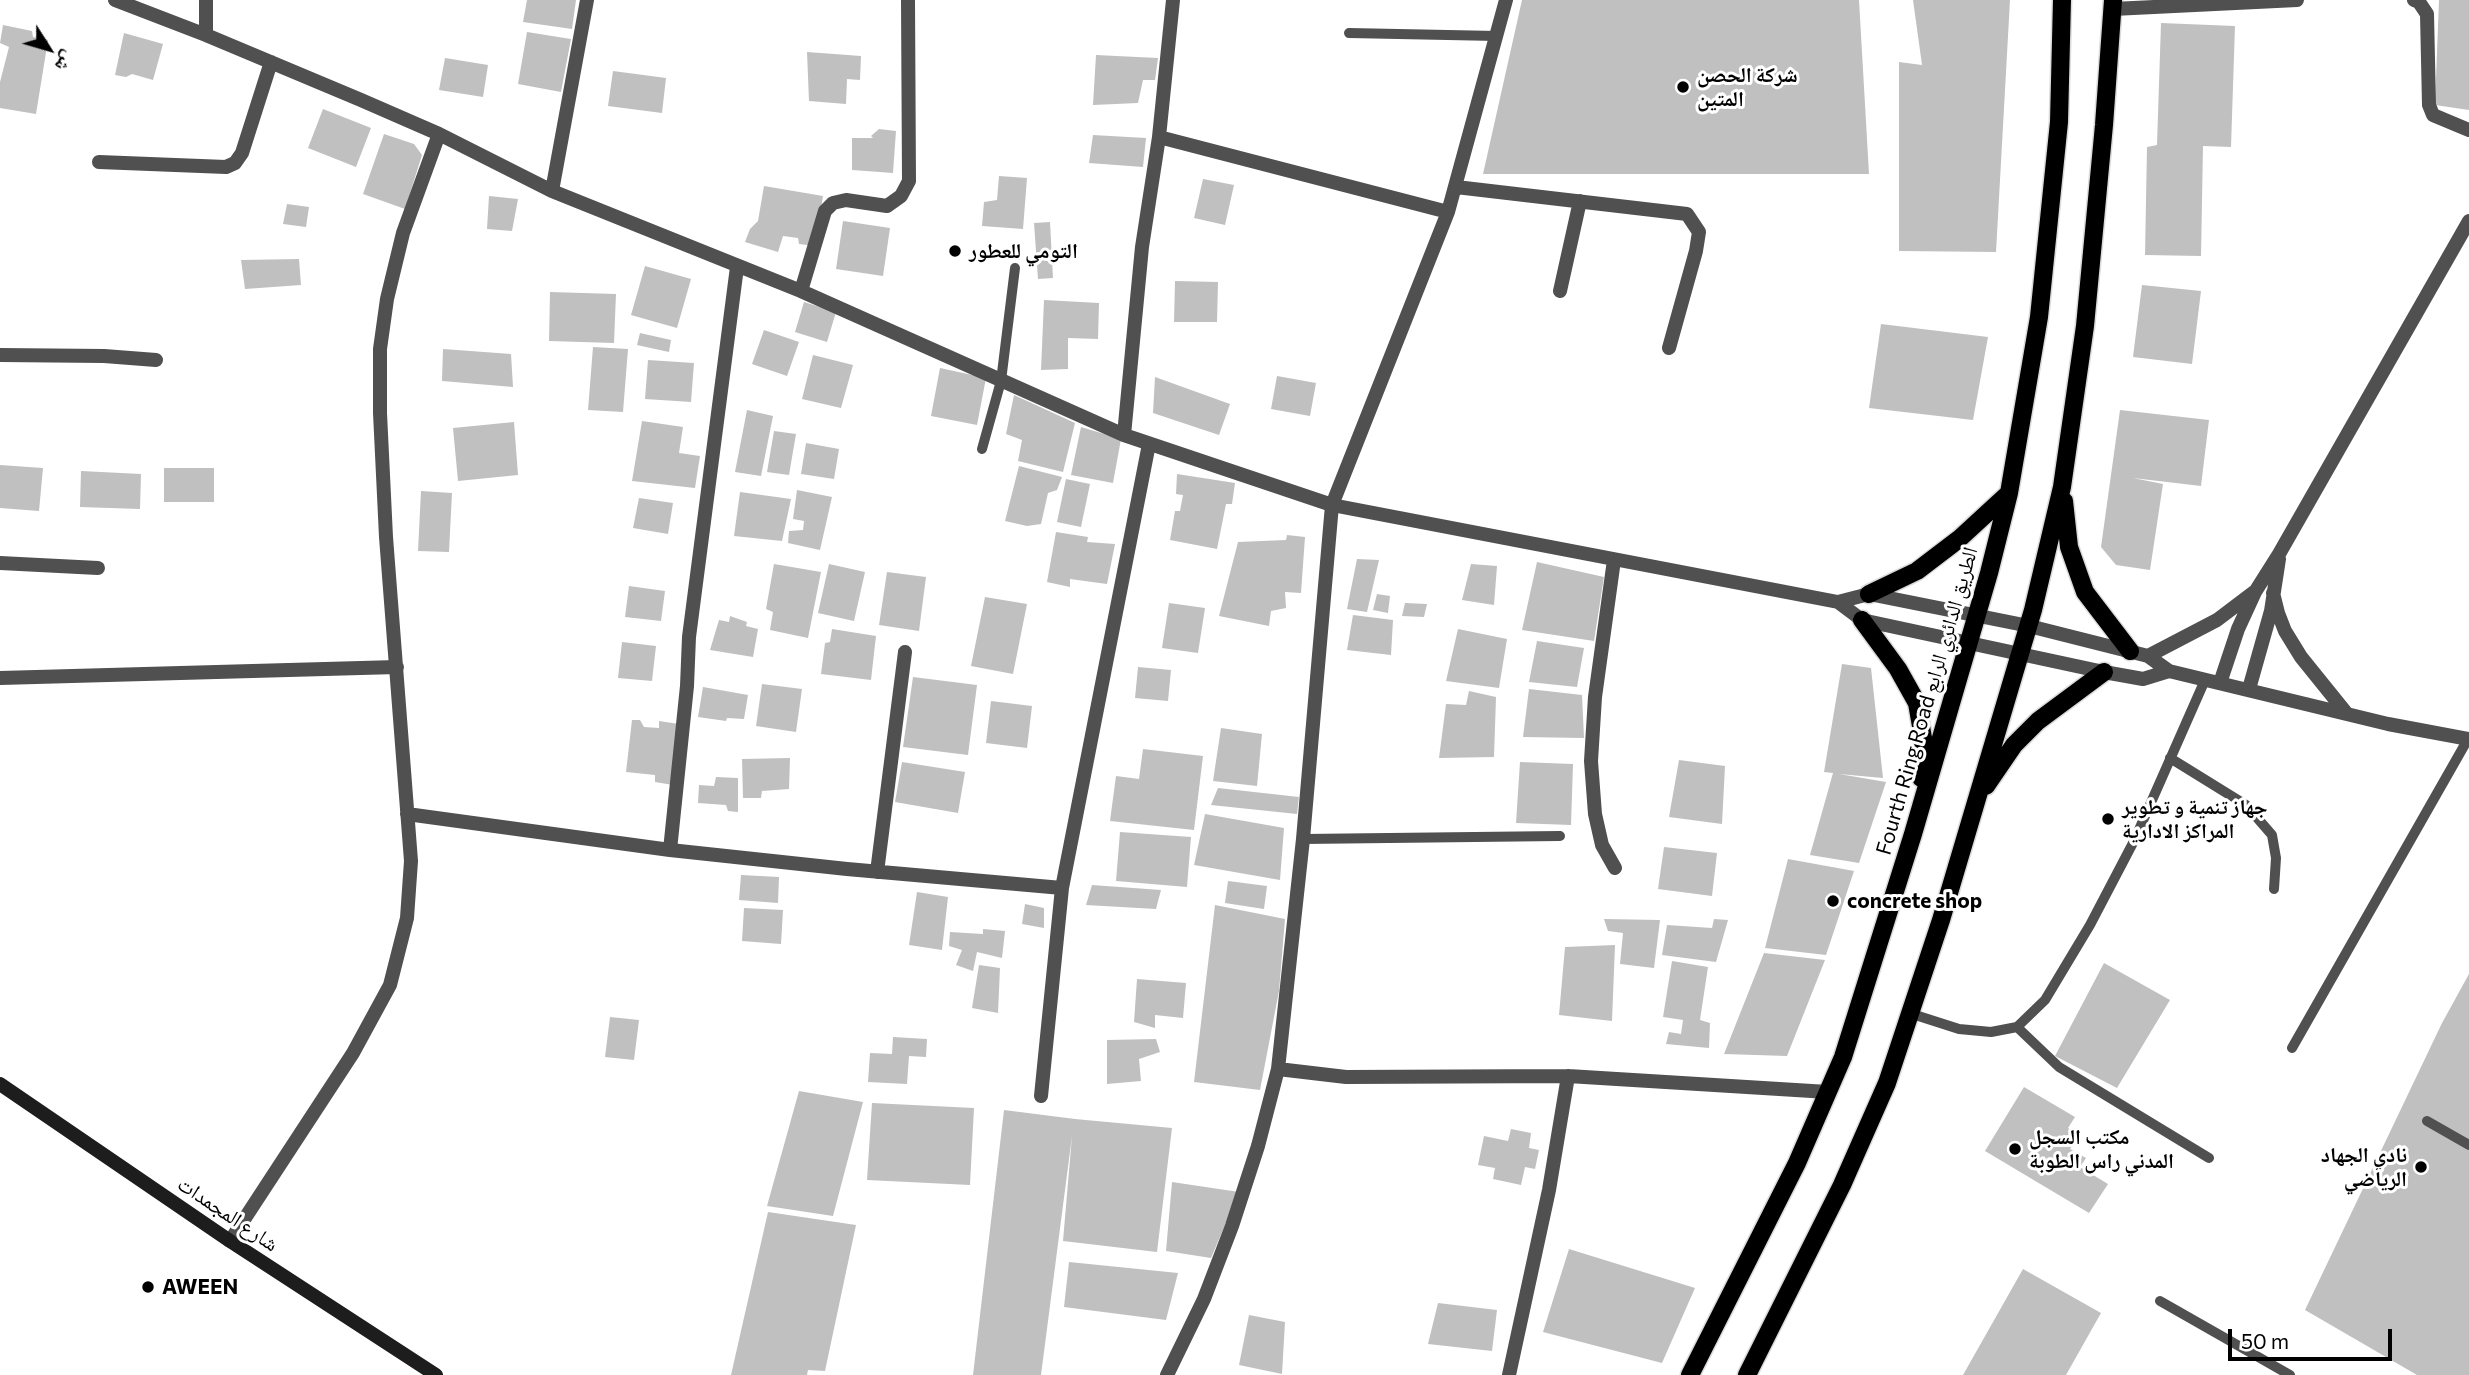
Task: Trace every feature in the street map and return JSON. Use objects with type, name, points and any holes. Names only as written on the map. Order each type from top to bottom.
[{"type":"main road","name":"Fourth Ring Road الطريق الدائري الرابع","points":[[1690,1375],[1797,1163],[1843,1057],[1913,834],[1977,614],[2009,494],[2039,317],[2059,122],[2062,0]]},
{"type":"main road","points":[[1747,1375],[1842,1185],[1887,1083],[1941,920],[2029,626],[2062,486],[2085,326],[2113,5]]},
{"type":"main road","points":[[2062,486],[2069,547],[2085,592],[2130,652]]},
{"type":"main road","points":[[1869,594],[1917,571],[1959,539],[2009,494]]},
{"type":"main road","points":[[1863,620],[1898,669],[1917,704],[1923,738],[1922,771],[1913,834]]},
{"type":"main road","points":[[1975,804],[2014,745],[2038,721],[2104,672]]},
{"type":"main road","name":"شارع المجمدات","points":[[0,1084],[230,1241],[436,1375]]},
{"type":"street","points":[[115,0],[206,35],[439,134],[552,191],[801,291],[1124,435],[1332,505],[1838,602],[1869,594],[1977,614],[2148,656],[2169,671],[2347,714],[2469,739]]},
{"type":"street","points":[[206,0],[206,35]]},
{"type":"street","points":[[552,191],[586,0]]},
{"type":"street","points":[[801,291],[825,211],[833,203],[846,200],[887,206],[901,196],[909,181],[908,0]]},
{"type":"street","points":[[1124,435],[1142,247],[1160,137],[1173,0]]},
{"type":"street","points":[[1167,1375],[1204,1299],[1232,1226],[1258,1146],[1278,1069],[1303,839],[1332,505],[1448,212],[1506,0]]},
{"type":"street","points":[[2113,5],[2297,0]]},
{"type":"street","points":[[2414,0],[2419,2],[2427,14],[2429,105],[2433,115],[2469,130]]},
{"type":"street","points":[[99,162],[226,167],[235,163],[242,153],[271,62]]},
{"type":"street","points":[[230,1241],[353,1053],[390,985],[407,918],[411,861],[386,537],[380,349],[387,299],[403,233],[439,134]]},
{"type":"street","points":[[1160,137],[1448,212]]},
{"type":"street","points":[[1456,187],[1686,215],[1699,232],[1669,348]]},
{"type":"street","points":[[1560,291],[1580,201]]},
{"type":"street","points":[[2220,683],[2238,629],[2255,592],[2469,221]]},
{"type":"street","points":[[670,850],[687,686],[689,637],[737,267]]},
{"type":"street","points":[[0,355],[104,356],[156,360]]},
{"type":"street","points":[[1041,1097],[1062,888],[1149,444]]},
{"type":"street","points":[[2249,689],[2265,634],[2279,554]]},
{"type":"street","points":[[1614,560],[1595,697],[1591,761],[1595,814],[1602,845],[1615,868]]},
{"type":"street","points":[[0,563],[99,568]]},
{"type":"street","points":[[2148,656],[2217,620],[2255,592]]},
{"type":"street","points":[[2273,593],[2285,631],[2301,657],[2347,714]]},
{"type":"street","points":[[1838,602],[1863,620],[2019,656],[2143,679],[2169,671]]},
{"type":"street","points":[[877,872],[905,652]]},
{"type":"street","points":[[0,678],[397,667]]},
{"type":"street","points":[[407,814],[670,850],[1062,888]]},
{"type":"street","points":[[1278,1069],[1346,1077],[1568,1076],[1828,1092]]},
{"type":"street","points":[[1509,1375],[1549,1190],[1568,1076]]},
{"type":"lane","points":[[1349,33],[1497,36]]},
{"type":"lane","points":[[982,449],[1002,381],[1015,268]]},
{"type":"lane","points":[[1909,1013],[1959,1029],[1991,1032],[2017,1027],[2045,1000],[2090,925],[2134,841],[2205,680]]},
{"type":"lane","points":[[2292,1048],[2469,739]]},
{"type":"lane","points":[[2170,758],[2246,805],[2272,835],[2276,858],[2274,889]]},
{"type":"lane","points":[[1303,839],[1560,836]]},
{"type":"lane","points":[[2017,1027],[2059,1067],[2209,1158]]},
{"type":"lane","points":[[2427,1121],[2469,1145]]},
{"type":"lane","points":[[2160,1301],[2290,1375]]},
{"type":"building","points":[[527,0],[576,0],[572,29],[523,22]]},
{"type":"building","name":"شركة الحصن المتين","points":[[1522,0],[1859,0],[1869,174],[1483,174]]},
{"type":"building","points":[[1913,0],[2010,0],[1996,252],[1899,251],[1899,62],[1922,65]]},
{"type":"building","points":[[2439,0],[2469,0],[2469,110],[2435,105]]},
{"type":"building","points":[[2161,23],[2235,26],[2231,147],[2203,146],[2201,256],[2145,255],[2147,147],[2157,145]]},
{"type":"building","points":[[3,25],[32,31],[33,37],[48,40],[36,114],[0,108],[0,82],[9,47],[0,43]]},
{"type":"building","points":[[527,32],[571,39],[561,92],[518,84]]},
{"type":"building","points":[[124,33],[163,44],[153,80],[132,74],[126,77],[115,75]]},
{"type":"building","points":[[807,52],[861,56],[860,80],[847,79],[846,104],[809,101]]},
{"type":"building","points":[[1096,55],[1158,58],[1155,80],[1143,80],[1138,103],[1093,105]]},
{"type":"building","points":[[445,58],[488,65],[483,97],[439,90]]},
{"type":"building","points":[[613,71],[666,78],[662,113],[608,106]]},
{"type":"building","points":[[323,109],[371,128],[356,167],[308,148]]},
{"type":"building","points":[[879,129],[896,131],[893,173],[852,170],[852,138],[873,138],[871,136]]},
{"type":"building","points":[[384,134],[414,144],[422,155],[405,209],[363,194]]},
{"type":"building","points":[[1093,135],[1146,138],[1143,167],[1089,163]]},
{"type":"building","points":[[999,176],[1027,178],[1023,229],[982,226],[984,202],[997,200]]},
{"type":"building","points":[[1203,179],[1234,185],[1225,225],[1194,218]]},
{"type":"building","points":[[764,186],[823,196],[815,246],[799,244],[798,238],[783,236],[778,252],[745,242],[750,229],[758,221]]},
{"type":"building","points":[[489,196],[518,199],[512,231],[487,229]]},
{"type":"building","points":[[287,204],[309,207],[306,227],[283,224]]},
{"type":"building","points":[[843,221],[890,228],[883,276],[836,269]]},
{"type":"building","points":[[1050,222],[1053,278],[1038,279],[1034,223]]},
{"type":"building","points":[[299,259],[301,285],[245,289],[241,260]]},
{"type":"building","points":[[645,266],[691,279],[677,328],[631,315]]},
{"type":"building","points":[[1175,281],[1218,282],[1217,322],[1174,322]]},
{"type":"building","points":[[2142,285],[2201,291],[2192,364],[2133,357]]},
{"type":"building","points":[[550,292],[616,294],[614,343],[549,341]]},
{"type":"building","points":[[1044,300],[1099,303],[1098,339],[1068,338],[1068,369],[1041,370]]},
{"type":"building","points":[[804,302],[836,312],[827,342],[795,332]]},
{"type":"building","points":[[1881,324],[1988,337],[1973,420],[1869,408]]},
{"type":"building","points":[[764,330],[799,342],[787,376],[752,364]]},
{"type":"building","points":[[640,333],[671,340],[669,352],[637,345]]},
{"type":"building","points":[[593,347],[628,349],[623,412],[588,410]]},
{"type":"building","points":[[443,349],[511,354],[513,387],[442,381]]},
{"type":"building","points":[[813,355],[853,365],[841,408],[802,399]]},
{"type":"building","points":[[648,360],[694,363],[691,402],[645,399]]},
{"type":"building","points":[[940,368],[986,378],[977,425],[931,416]]},
{"type":"building","points":[[1277,376],[1316,383],[1310,416],[1271,409]]},
{"type":"building","points":[[1155,377],[1230,404],[1219,435],[1153,413]]},
{"type":"building","points":[[1014,395],[1075,423],[1063,472],[1018,461],[1022,440],[1006,434]]},
{"type":"building","points":[[747,410],[773,416],[761,476],[735,472]]},
{"type":"building","points":[[2120,410],[2209,420],[2201,486],[2133,478],[2163,484],[2150,570],[2116,565],[2101,547]]},
{"type":"building","points":[[642,421],[683,427],[679,453],[700,456],[695,488],[632,481]]},
{"type":"building","points":[[514,422],[518,475],[458,481],[453,428]]},
{"type":"building","points":[[1081,427],[1121,439],[1113,483],[1071,475]]},
{"type":"building","points":[[774,431],[796,434],[789,475],[767,472]]},
{"type":"building","points":[[806,443],[839,449],[834,479],[801,474]]},
{"type":"building","points":[[0,465],[43,468],[39,511],[0,508]]},
{"type":"building","points":[[1019,466],[1062,477],[1057,490],[1048,493],[1041,524],[1027,526],[1005,521]]},
{"type":"building","points":[[164,468],[214,468],[214,502],[164,502]]},
{"type":"building","points":[[81,471],[141,474],[140,509],[80,507]]},
{"type":"building","points":[[1177,474],[1235,483],[1232,504],[1226,504],[1217,549],[1170,540],[1175,511],[1180,511],[1183,495],[1176,494]]},
{"type":"building","points":[[1066,479],[1090,484],[1081,527],[1057,522]]},
{"type":"building","points":[[797,490],[832,497],[820,550],[788,543],[789,531],[803,530],[804,521],[793,519]]},
{"type":"building","points":[[421,491],[452,493],[449,552],[418,551]]},
{"type":"building","points":[[740,492],[791,499],[782,541],[734,536]]},
{"type":"building","points":[[639,498],[673,503],[668,534],[633,528]]},
{"type":"building","points":[[1056,532],[1088,537],[1087,542],[1115,544],[1107,584],[1070,579],[1070,587],[1047,582]]},
{"type":"building","points":[[1287,535],[1305,537],[1301,593],[1285,592],[1286,608],[1271,611],[1269,626],[1219,616],[1238,542],[1286,540]]},
{"type":"building","points":[[1357,559],[1379,560],[1367,612],[1347,609]]},
{"type":"building","points":[[1537,562],[1604,577],[1594,641],[1522,630]]},
{"type":"building","points":[[774,564],[821,572],[808,638],[770,630],[773,612],[766,609]]},
{"type":"building","points":[[829,564],[865,572],[854,621],[818,613]]},
{"type":"building","points":[[1471,564],[1497,566],[1494,605],[1462,600]]},
{"type":"building","points":[[887,572],[926,577],[919,631],[879,625]]},
{"type":"building","points":[[629,586],[665,591],[661,621],[625,617]]},
{"type":"building","points":[[1377,594],[1390,596],[1388,613],[1373,610]]},
{"type":"building","points":[[985,597],[1027,604],[1013,674],[971,666]]},
{"type":"building","points":[[1169,603],[1205,608],[1198,653],[1162,648]]},
{"type":"building","points":[[1405,603],[1427,604],[1424,617],[1402,616]]},
{"type":"building","points":[[1353,615],[1393,620],[1391,655],[1347,650]]},
{"type":"building","points":[[730,616],[747,622],[746,626],[758,629],[753,657],[710,650],[719,620],[729,622]]},
{"type":"building","points":[[832,629],[876,636],[871,680],[821,674],[825,643],[830,642]]},
{"type":"building","points":[[1458,629],[1507,639],[1499,688],[1446,681]]},
{"type":"building","points":[[1537,641],[1584,648],[1577,687],[1529,682]]},
{"type":"building","points":[[622,642],[656,646],[652,681],[618,678]]},
{"type":"building","points":[[1842,664],[1871,668],[1883,778],[1839,774],[1886,782],[1859,863],[1810,855],[1833,773],[1824,772]]},
{"type":"building","points":[[1138,667],[1171,670],[1168,701],[1135,698]]},
{"type":"building","points":[[913,677],[977,685],[968,755],[903,747]]},
{"type":"building","points":[[762,684],[802,689],[796,732],[756,726]]},
{"type":"building","points":[[703,687],[748,695],[744,719],[727,718],[726,721],[698,717]]},
{"type":"building","points":[[1529,689],[1582,695],[1584,738],[1523,737]]},
{"type":"building","points":[[1469,691],[1496,697],[1494,757],[1439,758],[1446,704],[1466,705]]},
{"type":"building","points":[[991,701],[1032,706],[1027,748],[986,743]]},
{"type":"building","points":[[632,720],[640,720],[644,727],[659,728],[659,721],[679,724],[673,785],[655,782],[655,775],[626,772]]},
{"type":"building","points":[[1221,728],[1262,734],[1257,786],[1213,781]]},
{"type":"building","points":[[1143,749],[1203,756],[1194,830],[1110,821],[1116,776],[1139,779]]},
{"type":"building","points":[[790,758],[789,789],[762,791],[761,798],[743,798],[742,759]]},
{"type":"building","points":[[1679,760],[1725,766],[1722,824],[1669,817]]},
{"type":"building","points":[[902,762],[965,772],[958,813],[895,802]]},
{"type":"building","points":[[1520,762],[1573,764],[1571,825],[1516,823]]},
{"type":"building","points":[[716,777],[738,778],[738,812],[728,811],[726,805],[698,803],[699,785],[714,786]]},
{"type":"building","points":[[1218,788],[1299,797],[1297,814],[1211,805]]},
{"type":"building","points":[[1205,814],[1284,828],[1280,880],[1194,865]]},
{"type":"building","points":[[1120,832],[1191,837],[1187,887],[1116,881]]},
{"type":"building","points":[[1664,847],[1717,853],[1712,896],[1658,889]]},
{"type":"building","points":[[1788,859],[1854,871],[1826,955],[1765,948]]},
{"type":"building","points":[[741,875],[779,877],[778,903],[739,900]]},
{"type":"building","points":[[1228,881],[1267,886],[1264,909],[1225,903]]},
{"type":"building","points":[[1092,885],[1161,890],[1156,909],[1086,905]]},
{"type":"building","points":[[917,892],[948,897],[942,950],[909,945]]},
{"type":"building","points":[[1025,904],[1044,908],[1044,928],[1022,924]]},
{"type":"building","points":[[1215,905],[1285,919],[1279,991],[1260,1090],[1194,1082]]},
{"type":"building","points":[[744,908],[783,910],[781,944],[742,941]]},
{"type":"building","points":[[1604,919],[1660,920],[1654,968],[1620,964],[1623,933],[1608,931]]},
{"type":"building","points":[[1714,919],[1728,920],[1716,962],[1662,955],[1667,925],[1712,928]]},
{"type":"building","points":[[983,929],[1005,931],[1002,958],[977,952],[973,971],[956,965],[962,950],[949,946],[950,932],[983,934]]},
{"type":"building","points":[[1615,945],[1612,1021],[1559,1015],[1565,947]]},
{"type":"building","points":[[1764,953],[1825,960],[1787,1056],[1724,1054]]},
{"type":"building","points":[[1672,961],[1708,967],[1700,1020],[1710,1023],[1709,1048],[1666,1044],[1669,1032],[1681,1034],[1683,1020],[1663,1017]]},
{"type":"building","points":[[2104,963],[2170,1000],[2117,1088],[2055,1056]]},
{"type":"building","points":[[979,965],[1000,968],[998,1013],[972,1008]]},
{"type":"building","name":"نادي الجهاد الرياضي","points":[[2469,974],[2469,1375],[2417,1375],[2305,1310],[2442,1023]]},
{"type":"building","points":[[1137,979],[1186,983],[1183,1018],[1155,1015],[1155,1028],[1134,1022]]},
{"type":"building","points":[[610,1017],[639,1020],[634,1060],[605,1057]]},
{"type":"building","points":[[893,1037],[927,1039],[926,1057],[909,1056],[907,1084],[868,1082],[870,1053],[892,1054]]},
{"type":"building","points":[[1156,1039],[1160,1052],[1139,1059],[1141,1081],[1107,1084],[1107,1040]]},
{"type":"building","points":[[2024,1087],[2075,1117],[2068,1128],[2079,1134],[2070,1149],[2086,1158],[2080,1167],[2108,1184],[2089,1213],[1985,1151]]},
{"type":"building","points":[[799,1091],[863,1102],[833,1216],[767,1206]]},
{"type":"building","points":[[872,1103],[974,1108],[970,1185],[867,1180]]},
{"type":"building","points":[[1004,1110],[1172,1128],[1157,1252],[1063,1241],[1072,1136],[1041,1375],[973,1375]]},
{"type":"building","points":[[1511,1129],[1531,1133],[1529,1148],[1539,1150],[1535,1169],[1525,1167],[1521,1185],[1493,1179],[1495,1168],[1478,1165],[1484,1136],[1508,1141]]},
{"type":"building","points":[[1172,1182],[1239,1192],[1211,1258],[1166,1251]]},
{"type":"building","points":[[768,1212],[856,1225],[825,1371],[808,1370],[807,1375],[731,1375]]},
{"type":"building","points":[[1569,1249],[1695,1288],[1662,1363],[1543,1332]]},
{"type":"building","points":[[1069,1262],[1178,1273],[1166,1320],[1064,1307]]},
{"type":"building","points":[[2023,1269],[2101,1313],[2066,1375],[1963,1375]]},
{"type":"building","points":[[1438,1303],[1497,1310],[1492,1351],[1428,1344]]},
{"type":"building","points":[[1249,1315],[1285,1322],[1282,1374],[1239,1365]]},
{"type":"place","name":"شركة الحصن المتين","points":[[1683,87]]},
{"type":"place","name":"التومي للعطور","points":[[955,251]]},
{"type":"place","name":"جهاز تنمية و تطوير المراكز الادارية","points":[[2108,819]]},
{"type":"place","name":"concrete shop","points":[[1833,901]]},
{"type":"place","name":"مكتب السجل المدني راس الطوبة","points":[[2015,1149]]},
{"type":"place","name":"نادي الجهاد الرياضي","points":[[2421,1167]]},
{"type":"place","name":"AWEEN","points":[[148,1287]]}]
